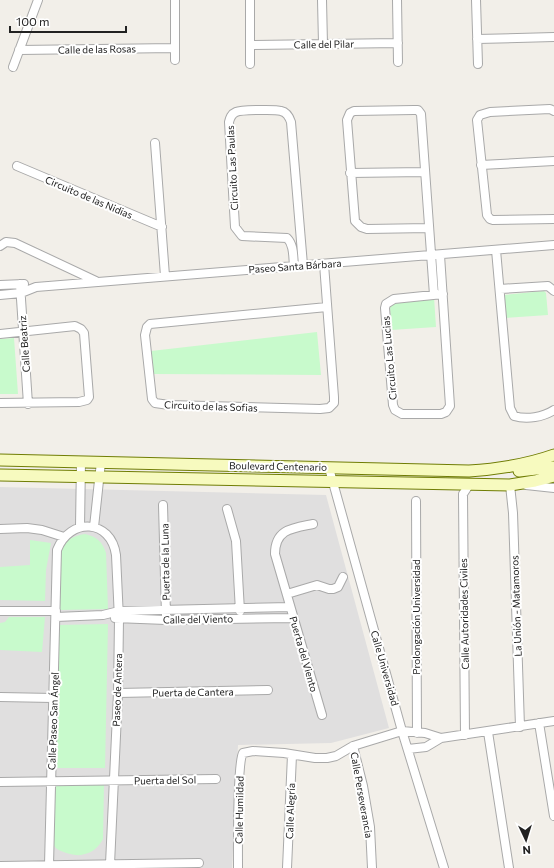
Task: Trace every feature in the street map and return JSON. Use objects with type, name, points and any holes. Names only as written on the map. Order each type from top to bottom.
[{"type":"main road","name":"Boulevard Centenario","points":[[0,460],[469,471],[526,464],[554,455]]},
{"type":"main road","points":[[495,469],[514,472],[554,467]]},
{"type":"main road","name":"Boulevard Centenario","points":[[0,475],[333,482],[463,488],[514,484],[554,476]]},
{"type":"street","points":[[13,67],[38,0]]},
{"type":"street","points":[[175,0],[175,60]]},
{"type":"street","points":[[250,0],[250,64]]},
{"type":"street","points":[[322,0],[323,44]]},
{"type":"street","points":[[397,0],[398,62]]},
{"type":"street","points":[[476,0],[478,64]]},
{"type":"street","points":[[478,39],[554,37]]},
{"type":"street","name":"Calle del Pilar","points":[[250,45],[398,43]]},
{"type":"street","name":"Calle de las Rosas","points":[[20,50],[175,48]]},
{"type":"street","points":[[554,111],[550,109],[490,112],[480,115],[477,120],[486,216],[493,220],[554,218]]},
{"type":"street","name":"Circuito Las Paulas","points":[[244,110],[281,111],[288,115],[291,122],[298,265],[291,242],[287,238],[242,236],[238,233],[235,227],[229,122],[231,116],[235,112],[244,110]]},
{"type":"street","points":[[429,228],[367,229],[357,225],[354,221],[347,120],[350,113],[354,111],[418,110],[421,114],[434,295]]},
{"type":"street","points":[[155,143],[165,276]]},
{"type":"street","points":[[482,165],[554,161]]},
{"type":"street","name":"Circuito de las Nidias","points":[[17,166],[162,228]]},
{"type":"street","points":[[350,173],[425,172]]},
{"type":"street","points":[[0,246],[6,242],[15,243],[96,282]]},
{"type":"street","name":"Paseo Santa Bárbara","points":[[0,295],[21,292],[36,287],[554,245]]},
{"type":"street","points":[[496,250],[511,412],[514,416],[525,418],[540,416],[554,410]]},
{"type":"street","name":"Circuito Las Lucias","points":[[440,255],[443,294],[450,406],[446,412],[441,414],[402,414],[395,410],[393,405],[385,308],[386,304],[394,299],[443,294]]},
{"type":"street","name":"Circuito de las Sofias","points":[[324,264],[334,397],[334,403],[329,408],[169,405],[155,403],[152,399],[145,335],[147,327],[150,324],[327,307]]},
{"type":"street","name":"Paseo Santa Bárbara","points":[[0,285],[20,284],[36,287]]},
{"type":"street","name":"Calle Beatriz","points":[[20,284],[28,404]]},
{"type":"street","points":[[500,290],[548,286],[554,291]]},
{"type":"street","points":[[0,334],[75,326],[81,329],[84,333],[89,397],[87,400],[79,402],[28,404],[0,403]]},
{"type":"street","points":[[80,527],[81,461]]},
{"type":"street","points":[[0,529],[27,528],[42,530],[64,537],[74,529],[80,527],[94,527],[101,462]]},
{"type":"street","name":"Calle Universidad","points":[[329,468],[402,731],[444,868]]},
{"type":"street","points":[[514,484],[554,488]]},
{"type":"street","name":"La Unión - Matamoros","points":[[514,484],[513,513],[520,726]]},
{"type":"street","name":"Calle Autoridades Civiles","points":[[463,488],[465,735]]},
{"type":"street","name":"Prolongación Universidad","points":[[416,501],[417,733]]},
{"type":"street","name":"Puerta de la Luna","points":[[163,505],[166,620]]},
{"type":"street","points":[[227,508],[236,541],[240,618]]},
{"type":"street","name":"Puerta del Viento","points":[[312,524],[288,529],[282,533],[275,547],[293,618],[322,714]]},
{"type":"street","name":"Paseo de Antera","points":[[94,527],[106,533],[111,538],[115,548],[119,615],[118,693],[110,864]]},
{"type":"street","name":"Calle Paseo San Ángel","points":[[49,865],[57,550],[64,537]]},
{"type":"street","points":[[287,594],[317,586],[333,589],[338,587],[343,577]]},
{"type":"street","name":"Calle del Viento","points":[[0,611],[119,615],[166,610],[240,607],[290,607]]},
{"type":"street","name":"Calle del Viento","points":[[119,615],[166,620],[293,618]]},
{"type":"street","name":"Puerta de Cantera","points":[[118,693],[268,690]]},
{"type":"street","points":[[0,697],[53,698]]},
{"type":"street","points":[[408,750],[426,747],[441,738],[554,721]]},
{"type":"street","points":[[539,723],[554,816]]},
{"type":"street","points":[[292,755],[327,758],[336,756],[353,746],[402,731],[425,733],[441,738]]},
{"type":"street","points":[[488,732],[509,868]]},
{"type":"street","name":"Calle Perseverancia","points":[[353,746],[363,786],[370,827],[372,868]]},
{"type":"street","name":"Calle Humildad","points":[[238,868],[240,758],[243,753],[253,751],[292,755]]},
{"type":"street","name":"Calle Alegría","points":[[287,868],[292,755]]},
{"type":"street","name":"Puerta del Sol","points":[[0,782],[216,780]]},
{"type":"street","points":[[0,866],[199,863]]},
{"type":"shaded area","points":[[0,487],[326,495],[389,728],[331,743],[238,745],[232,868],[0,868]]},
{"type":"green space","points":[[544,291],[546,293],[548,315],[505,318],[504,295]]},
{"type":"green space","points":[[434,297],[436,327],[391,330],[390,306],[392,304]]},
{"type":"green space","points":[[317,332],[321,375],[153,374],[151,351]]},
{"type":"green space","points":[[14,338],[18,394],[0,394],[0,339]]},
{"type":"green space","points":[[85,534],[98,540],[103,545],[106,553],[108,609],[59,610],[62,548],[70,539]]},
{"type":"green space","points":[[30,540],[51,543],[46,570],[45,601],[0,600],[0,567],[30,565]]},
{"type":"green space","points":[[9,617],[45,617],[42,652],[0,650],[0,623],[5,622]]},
{"type":"green space","points":[[108,624],[105,768],[55,768],[59,625]]},
{"type":"green space","points":[[56,785],[104,785],[103,839],[97,847],[85,854],[75,855],[63,852],[55,847],[52,835],[52,826]]}]
